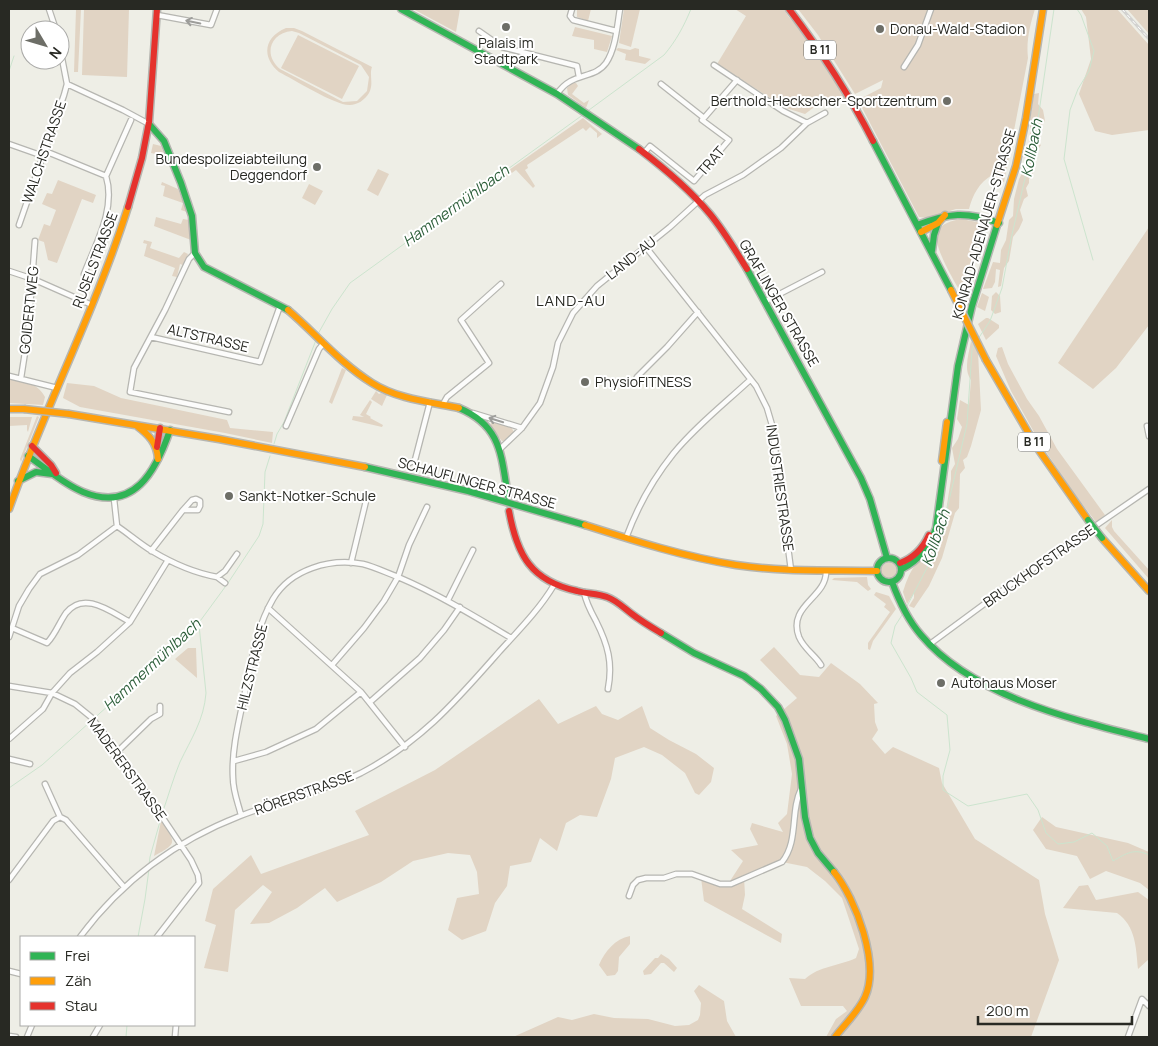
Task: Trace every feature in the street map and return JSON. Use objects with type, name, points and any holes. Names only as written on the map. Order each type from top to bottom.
[{"type":"main road","name":"GRAFLINGER STRASSE","points":[[401,9],[581,109],[644,153],[698,201],[730,241],[766,301],[864,484],[887,558]]},
{"type":"main road","name":"B 11","points":[[789,9],[816,44],[854,104],[932,251],[986,360],[1036,446],[1102,538],[1149,591]]},
{"type":"main road","name":"KONRAD-ADENAUER-STRASSE","points":[[901,566],[918,560],[932,541],[936,528],[958,366],[972,306],[1016,166],[1026,118],[1043,10]]},
{"type":"main road","name":"RUSELSTRASSE","points":[[9,509],[32,446],[108,267],[126,217],[148,124],[154,81],[157,12]]},
{"type":"main road","points":[[148,124],[164,140],[181,182],[192,216],[195,253],[204,267],[294,315],[351,368],[372,383],[391,392],[471,412],[491,431],[500,449],[508,496]]},
{"type":"main road","points":[[917,224],[938,216],[966,212],[999,223]]},
{"type":"main road","points":[[921,232],[938,223],[945,215]]},
{"type":"main road","points":[[932,251],[938,223]]},
{"type":"main road","name":"SCHAUFLINGER STRASSE","points":[[9,409],[69,414],[160,428],[404,476],[512,503],[665,550],[717,562],[791,570],[877,571]]},
{"type":"main road","points":[[136,425],[153,439],[157,449]]},
{"type":"main road","points":[[158,461],[157,449],[160,428]]},
{"type":"main road","points":[[28,456],[84,493],[99,498],[114,499],[140,487],[153,472],[163,453],[170,430]]},
{"type":"main road","points":[[32,446],[58,476]]},
{"type":"main road","points":[[18,481],[36,472],[45,472],[58,476]]},
{"type":"main road","points":[[509,511],[518,549],[522,557],[542,578],[554,585],[597,594],[611,599],[640,620],[697,654],[732,668],[746,676],[778,706],[786,719],[800,762],[808,832],[819,854],[842,883],[852,902],[871,972],[866,995],[835,1037]]},
{"type":"main road","points":[[887,558],[895,559],[901,566],[899,577],[892,582],[884,581],[880,578],[877,571],[880,562],[887,558]]},
{"type":"main road","points":[[892,582],[902,606],[920,634],[970,675],[1011,696],[1061,715],[1149,739]]},
{"type":"street","points":[[157,12],[211,26],[217,9]]},
{"type":"street","points":[[572,9],[570,16],[573,20],[616,31]]},
{"type":"street","points":[[557,94],[569,80],[594,72],[607,61],[620,9]]},
{"type":"street","points":[[904,67],[918,45],[931,9]]},
{"type":"street","points":[[479,31],[502,47],[577,66],[578,77]]},
{"type":"street","points":[[714,66],[783,111],[807,123]]},
{"type":"street","name":"WALCHSTRASSE","points":[[18,225],[67,84],[64,70]]},
{"type":"street","points":[[661,84],[704,118],[737,80]]},
{"type":"street","points":[[67,84],[148,124]]},
{"type":"street","name":"TRAT","points":[[698,201],[743,175],[781,148],[807,123],[825,113]]},
{"type":"street","points":[[84,274],[109,210],[109,186],[106,176],[131,120]]},
{"type":"street","name":"TRAT","points":[[644,153],[650,146],[694,181],[729,140],[702,120]]},
{"type":"street","points":[[9,144],[44,153],[106,176]]},
{"type":"street","name":"LAND-AU","points":[[500,449],[522,428],[542,396],[553,368],[558,342],[573,313],[597,286],[674,224],[698,201]]},
{"type":"street","name":"GOIDERTWEG","points":[[21,378],[28,333],[36,241]]},
{"type":"street","name":"INDUSTRIESTRASSE","points":[[645,246],[756,386],[767,408],[772,425],[791,570]]},
{"type":"street","name":"ALTSTRASSE","points":[[195,253],[189,259],[134,368],[130,392],[228,412]]},
{"type":"street","points":[[9,271],[92,305]]},
{"type":"street","points":[[766,301],[822,272]]},
{"type":"street","points":[[443,404],[447,397],[489,363],[461,320],[501,284]]},
{"type":"street","name":"ALTSTRASSE","points":[[151,337],[260,362],[280,306]]},
{"type":"street","points":[[637,377],[698,312]]},
{"type":"street","points":[[286,426],[319,349],[320,339]]},
{"type":"street","points":[[9,376],[57,388]]},
{"type":"street","points":[[626,538],[638,509],[672,455],[750,380]]},
{"type":"street","points":[[407,464],[415,460],[430,402]]},
{"type":"street","points":[[471,412],[522,428]]},
{"type":"street","points":[[1147,426],[1149,436]]},
{"type":"street","name":"BRUCKHOFSTRASSE","points":[[930,644],[1014,582],[1149,489]]},
{"type":"street","points":[[114,499],[117,526],[151,551],[168,560],[217,577],[225,583]]},
{"type":"street","points":[[351,563],[366,501]]},
{"type":"street","points":[[332,665],[364,628],[384,601],[398,577],[409,545],[427,507]]},
{"type":"street","points":[[151,551],[183,510]]},
{"type":"street","points":[[9,637],[19,606],[40,574],[78,555],[117,526]]},
{"type":"street","points":[[448,600],[473,550]]},
{"type":"street","points":[[217,577],[237,554]]},
{"type":"street","points":[[9,739],[43,709],[52,693],[70,673],[98,652],[130,622],[168,560]]},
{"type":"street","name":"HILZSTRASSE","points":[[241,815],[233,779],[234,761],[252,657],[259,632],[274,597],[284,586],[307,570],[320,565],[351,563],[364,565],[398,577],[448,600],[511,638]]},
{"type":"street","points":[[821,665],[806,649],[799,636],[796,623],[800,613],[824,584],[826,571]]},
{"type":"street","name":"RÖRERSTRASSE","points":[[81,936],[124,887],[146,868],[181,844],[241,815],[359,774],[405,747],[436,720],[511,638],[554,585]]},
{"type":"street","points":[[584,592],[585,600],[610,654],[608,690]]},
{"type":"street","points":[[12,628],[46,643],[72,607],[88,602],[130,622]]},
{"type":"street","points":[[370,702],[420,658],[444,630],[460,607]]},
{"type":"street","points":[[268,608],[361,692],[405,747]]},
{"type":"street","name":"MADERERSTRASSE","points":[[9,686],[52,693],[75,704],[91,717],[118,751],[181,844],[198,875],[199,883],[196,890],[158,936]]},
{"type":"street","points":[[234,761],[266,752],[308,733],[337,713],[361,692]]},
{"type":"street","points":[[118,751],[151,719],[160,714],[160,706]]},
{"type":"street","points":[[9,759],[30,764]]},
{"type":"street","points":[[45,784],[60,817],[66,820],[124,887]]},
{"type":"street","points":[[628,896],[633,885],[638,880],[646,878],[664,878],[676,874],[692,874],[720,884],[731,884],[782,862],[788,855],[794,830],[798,796],[802,789]]},
{"type":"street","points":[[9,880],[53,821],[60,817]]},
{"type":"street","points":[[1128,1037],[1142,999],[1149,1006]]},
{"type":"street","points":[[93,1037],[99,1026]]},
{"type":"street","points":[[9,1036],[16,1037]]},
{"type":"shaded area","points":[[76,9],[81,9],[78,72],[74,72]]},
{"type":"shaded area","points":[[84,9],[129,9],[127,77],[82,75]]},
{"type":"shaded area","points":[[413,9],[460,9],[456,32]]},
{"type":"shaded area","points":[[577,9],[591,9],[588,21],[577,17]]},
{"type":"shaded area","points":[[624,9],[640,9],[631,47],[619,43]]},
{"type":"shaded area","points":[[735,9],[784,9],[808,39],[846,98],[821,108],[817,105],[805,114],[786,108],[717,64],[746,16]]},
{"type":"shaded area","name":"Berthold-Heckscher-Sportzentrum","points":[[798,9],[1035,9],[1029,33],[1028,58],[1004,182],[995,181],[992,175],[987,178],[977,189],[969,209],[956,209],[927,218],[919,217],[858,100],[881,88],[883,80],[855,94],[818,35]]},
{"type":"shaded area","points":[[1081,9],[1117,9],[1149,45],[1149,130],[1112,135],[1095,131],[1079,94],[1091,59],[1086,17]]},
{"type":"shaded area","points":[[1127,9],[1149,9],[1149,34]]},
{"type":"shaded area","points":[[575,27],[612,36],[607,52],[594,49],[594,40],[572,36]]},
{"type":"shaded area","points":[[286,28],[302,31],[372,67],[371,86],[367,96],[355,104],[344,104],[325,97],[279,72],[269,60],[268,48],[269,42]],"holes":[[[292,31],[361,65],[369,77],[367,91],[357,101],[343,102],[280,69],[272,57],[271,46],[274,40],[284,33]]]},
{"type":"shaded area","points":[[298,35],[359,66],[342,99],[281,68]]},
{"type":"shaded area","points":[[618,48],[639,49],[639,56],[651,59],[645,64],[625,60],[626,54],[616,50]]},
{"type":"shaded area","points":[[572,83],[576,83],[578,86],[572,94],[584,103],[589,100],[586,108],[568,95],[567,88]]},
{"type":"shaded area","points":[[1039,93],[1038,104],[1043,110],[1045,121],[1041,126],[1033,130],[1032,139],[1041,145],[1035,155],[1033,174],[1026,188],[1028,196],[1024,199],[1020,210],[1023,220],[1013,237],[1009,261],[1004,268],[1001,286],[998,287],[1000,270],[996,269],[995,282],[992,288],[983,289],[993,262],[1000,263],[1001,250],[1006,240],[1009,220],[1013,216],[1014,199],[1019,179],[1025,168],[1034,94]]},
{"type":"shaded area","points":[[583,118],[602,134],[597,138],[597,133],[590,127],[586,131],[583,128],[527,165],[528,168],[525,170],[535,186],[533,188],[516,170],[445,220],[441,218]]},
{"type":"shaded area","points":[[153,144],[161,146],[165,156],[151,153]]},
{"type":"shaded area","points":[[378,169],[389,174],[378,196],[367,190]]},
{"type":"shaded area","points":[[58,180],[96,195],[93,203],[82,199],[57,263],[48,260],[44,242],[38,240],[44,224],[50,226],[56,210],[42,204],[47,193],[52,194]]},
{"type":"shaded area","points":[[162,182],[178,189],[187,212],[181,210],[183,203],[163,196],[165,186],[161,185]]},
{"type":"shaded area","points":[[309,184],[323,191],[315,205],[302,198]]},
{"type":"shaded area","points":[[156,217],[181,224],[183,219],[189,220],[191,240],[154,226]]},
{"type":"shaded area","points":[[961,219],[977,222],[983,230],[960,291],[944,262],[936,238],[941,226]]},
{"type":"shaded area","points":[[1149,227],[1149,325],[1116,368],[1093,389],[1058,363]]},
{"type":"shaded area","points":[[144,240],[152,242],[150,248],[179,258],[184,252],[188,254],[183,265],[180,264],[177,277],[172,276],[175,268],[144,256],[147,244],[143,243]]},
{"type":"shaded area","points":[[996,292],[1000,296],[1001,312],[995,314],[991,310],[992,296]]},
{"type":"shaded area","points":[[982,293],[989,297],[985,311],[977,307]]},
{"type":"shaded area","points":[[986,318],[999,325],[999,328],[986,340],[978,324]]},
{"type":"shaded area","points":[[971,341],[978,352],[981,410],[971,446],[967,457],[963,460],[965,468],[960,474],[959,508],[955,513],[942,558],[929,586],[914,608],[909,606],[914,598],[914,593],[907,604],[903,592],[914,567],[921,559],[926,557],[943,530],[951,471],[955,464],[952,448],[958,439],[962,427],[957,419],[960,400],[969,405],[971,380],[967,366]]},
{"type":"shaded area","points":[[1002,347],[1008,364],[1057,449],[1105,515],[1096,522],[1072,491],[1039,441],[1011,391],[996,356],[998,348]]},
{"type":"shaded area","points":[[342,368],[346,370],[332,404],[329,402]]},
{"type":"shaded area","points":[[9,379],[25,382],[38,388],[45,397],[43,405],[9,403]]},
{"type":"shaded area","points":[[67,383],[94,386],[121,398],[227,420],[230,428],[273,432],[272,443],[80,407],[63,398]]},
{"type":"shaded area","points":[[376,391],[379,394],[387,395],[382,406],[371,399]]},
{"type":"shaded area","points":[[370,400],[372,402],[366,414],[383,425],[382,427],[352,420],[353,416],[364,417],[360,415]]},
{"type":"shaded area","points":[[37,416],[39,417],[21,462],[20,459]]},
{"type":"shaded area","points":[[9,417],[32,417],[28,432],[27,425],[9,426]]},
{"type":"shaded area","points":[[493,422],[511,427],[514,432],[505,441],[502,441],[490,426]]},
{"type":"shaded area","points":[[1112,520],[1114,531],[1149,570],[1149,579],[1105,528]]},
{"type":"shaded area","points":[[890,562],[898,567],[899,571],[894,579],[890,580],[882,575],[881,571],[886,563]]},
{"type":"shaded area","points":[[867,577],[868,585],[871,589],[868,591],[857,582],[832,580],[834,578]]},
{"type":"shaded area","points":[[876,592],[889,596],[896,609],[873,641],[870,650],[868,649],[868,643],[890,612],[884,607],[886,604],[874,595]]},
{"type":"shaded area","points":[[774,647],[800,675],[819,677],[831,663],[860,684],[878,703],[874,704],[875,722],[878,730],[872,739],[885,754],[893,747],[939,768],[942,783],[975,839],[1039,880],[1045,914],[1059,960],[1031,1037],[826,1037],[836,1019],[847,1011],[843,1006],[801,1006],[789,978],[805,979],[816,971],[856,958],[859,949],[842,898],[807,867],[782,862],[744,877],[745,895],[742,909],[782,934],[781,943],[704,901],[701,878],[722,883],[730,881],[743,861],[731,850],[758,845],[750,829],[752,823],[783,832],[778,823],[787,814],[792,774],[787,744],[776,716],[797,698],[760,660]]},
{"type":"shaded area","points":[[188,648],[196,648],[197,678],[175,659]]},
{"type":"shaded area","points":[[539,699],[558,724],[596,706],[602,714],[618,720],[642,706],[650,728],[696,754],[714,768],[711,782],[699,795],[695,793],[685,773],[662,755],[644,747],[615,758],[611,779],[597,817],[580,815],[566,823],[557,851],[540,838],[531,862],[510,866],[507,886],[495,903],[486,931],[462,940],[448,930],[457,898],[479,894],[477,872],[470,855],[448,853],[413,861],[381,882],[337,902],[325,888],[297,908],[269,923],[250,924],[272,892],[263,885],[235,910],[228,972],[204,968],[216,925],[205,921],[213,889],[251,855],[261,874],[369,835],[355,811],[435,770]]},
{"type":"shaded area","points":[[1042,817],[1056,827],[1128,843],[1149,852],[1149,890],[1140,883],[1106,871],[1090,879],[1077,856],[1046,849],[1033,830]]},
{"type":"shaded area","points":[[161,821],[170,834],[172,842],[171,845],[154,856]]},
{"type":"shaded area","points":[[1088,885],[1096,900],[1138,892],[1149,900],[1149,959],[1138,969],[1134,938],[1128,924],[1117,913],[1063,908],[1079,886]]},
{"type":"shaded area","points":[[630,936],[630,944],[619,957],[618,971],[615,975],[607,976],[599,965],[601,960],[607,950],[615,943]]},
{"type":"shaded area","points":[[661,954],[669,959],[677,968],[674,972],[664,963],[661,963],[651,974],[644,975],[643,971]]},
{"type":"shaded area","points":[[699,985],[724,1001],[727,1021],[736,1037],[513,1037],[558,1017],[572,1020],[594,1014],[614,1018],[648,1019],[675,1026],[689,1025],[698,1020],[700,1015],[701,1003],[694,991]]},
{"type":"waterway","name":"Hammermühlbach","points":[[589,110],[664,55],[679,33],[691,9]]},
{"type":"waterway","name":"Kollbach","points":[[978,339],[990,321],[1002,288],[1011,239],[1037,126],[1054,9]]},
{"type":"waterway","points":[[1077,9],[1094,51],[1089,71],[1078,89],[1070,110],[1064,159],[1093,260]]},
{"type":"waterway","points":[[9,71],[14,56]]},
{"type":"waterway","name":"Hammermühlbach","points":[[318,334],[350,283],[584,114]]},
{"type":"waterway","name":"Hammermühlbach","points":[[274,444],[316,340]]},
{"type":"waterway","name":"Kollbach","points":[[906,608],[929,564],[943,526],[967,424],[972,350],[975,344]]},
{"type":"waterway","name":"Hammermühlbach","points":[[9,788],[42,765],[195,628],[259,536],[263,524],[265,472],[270,456]]},
{"type":"waterway","name":"Kollbach","points":[[904,612],[895,626],[891,643],[917,692],[947,715],[950,750],[943,776],[943,790],[968,806],[1027,794],[1038,810],[1046,833],[1058,844],[1074,842],[1092,833],[1107,846],[1113,861],[1131,852],[1149,855]]},
{"type":"waterway","points":[[162,814],[177,768],[196,729],[205,703],[206,693],[199,625]]},
{"type":"waterway","points":[[149,865],[161,818]]},
{"type":"waterway","points":[[138,936],[149,869]]},
{"type":"waterway","points":[[126,1037],[127,1026]]},
{"type":"railway","points":[[1122,9],[1149,39]]},
{"type":"traffic: fast","points":[[401,9],[557,94],[639,149]]},
{"type":"traffic: fast","points":[[149,124],[164,141],[181,183],[192,216],[195,253],[204,267],[288,310]]},
{"type":"traffic: fast","points":[[873,141],[917,225]]},
{"type":"traffic: fast","points":[[951,290],[917,225],[939,218],[958,215],[967,215],[999,223]]},
{"type":"traffic: fast","points":[[932,251],[938,223]]},
{"type":"traffic: fast","points":[[902,569],[923,552],[936,528],[958,366],[972,306],[997,225]]},
{"type":"traffic: fast","points":[[747,269],[861,478],[870,499],[887,558]]},
{"type":"traffic: fast","points":[[459,408],[473,415],[492,433],[501,455],[508,496]]},
{"type":"traffic: fast","points":[[28,456],[76,489],[101,497],[116,497],[129,492],[150,473],[158,460],[170,430]]},
{"type":"traffic: fast","points":[[365,467],[468,491],[585,525]]},
{"type":"traffic: fast","points":[[18,481],[36,472],[52,474]]},
{"type":"traffic: fast","points":[[1088,520],[1102,538]]},
{"type":"traffic: fast","points":[[889,558],[898,561],[901,570],[898,579],[889,582],[880,579],[877,570],[880,561],[889,558]]},
{"type":"traffic: fast","points":[[892,582],[904,610],[921,635],[943,656],[968,675],[1026,703],[1058,714],[1149,739]]},
{"type":"traffic: fast","points":[[661,633],[694,653],[744,676],[761,689],[778,707],[785,720],[799,759],[805,817],[810,838],[818,853],[834,872]]},
{"type":"traffic: slow","points":[[997,225],[1016,166],[1026,118],[1043,9]]},
{"type":"traffic: slow","points":[[9,509],[38,433],[101,284],[128,207]]},
{"type":"traffic: slow","points":[[921,232],[938,223],[945,215]]},
{"type":"traffic: slow","points":[[951,290],[986,360]]},
{"type":"traffic: slow","points":[[288,310],[339,357],[372,383],[392,393],[425,402],[459,408]]},
{"type":"traffic: slow","points":[[986,360],[1036,446],[1088,520]]},
{"type":"traffic: slow","points":[[9,409],[24,409]]},
{"type":"traffic: slow","points":[[24,409],[69,414]]},
{"type":"traffic: slow","points":[[69,414],[219,439],[365,467]]},
{"type":"traffic: slow","points":[[942,461],[947,422]]},
{"type":"traffic: slow","points":[[137,426],[152,440],[158,459]]},
{"type":"traffic: slow","points":[[585,525],[641,543],[736,565],[789,570],[877,571]]},
{"type":"traffic: slow","points":[[1102,538],[1149,591]]},
{"type":"traffic: slow","points":[[834,872],[850,898],[857,915],[868,950],[870,967],[869,983],[865,997],[855,1013],[835,1037]]},
{"type":"traffic: jam","points":[[128,207],[142,158],[149,122],[157,9]]},
{"type":"traffic: jam","points":[[789,9],[834,73],[873,141]]},
{"type":"traffic: jam","points":[[639,149],[694,196],[720,227],[747,269]]},
{"type":"traffic: jam","points":[[157,447],[160,428]]},
{"type":"traffic: jam","points":[[32,446],[51,465],[56,473]]},
{"type":"traffic: jam","points":[[509,511],[512,527],[522,553],[537,573],[561,586],[610,598],[661,633]]},
{"type":"traffic: jam","points":[[900,563],[918,552],[929,535]]},
{"type":"place","name":"Palais im Stadtpark","points":[[506,27]]},
{"type":"place","name":"Donau-Wald-Stadion","points":[[880,29]]},
{"type":"place","name":"Berthold-Heckscher-Sportzentrum","points":[[947,101]]},
{"type":"place","name":"Bundespolizeiabteilung Deggendorf","points":[[317,167]]},
{"type":"place","name":"PhysioFITNESS","points":[[585,382]]},
{"type":"place","name":"Sankt-Notker-Schule","points":[[229,496]]},
{"type":"place","name":"Autohaus Moser","points":[[941,683]]},
{"type":"district","name":"LAND-AU","points":[[571,301]]}]
